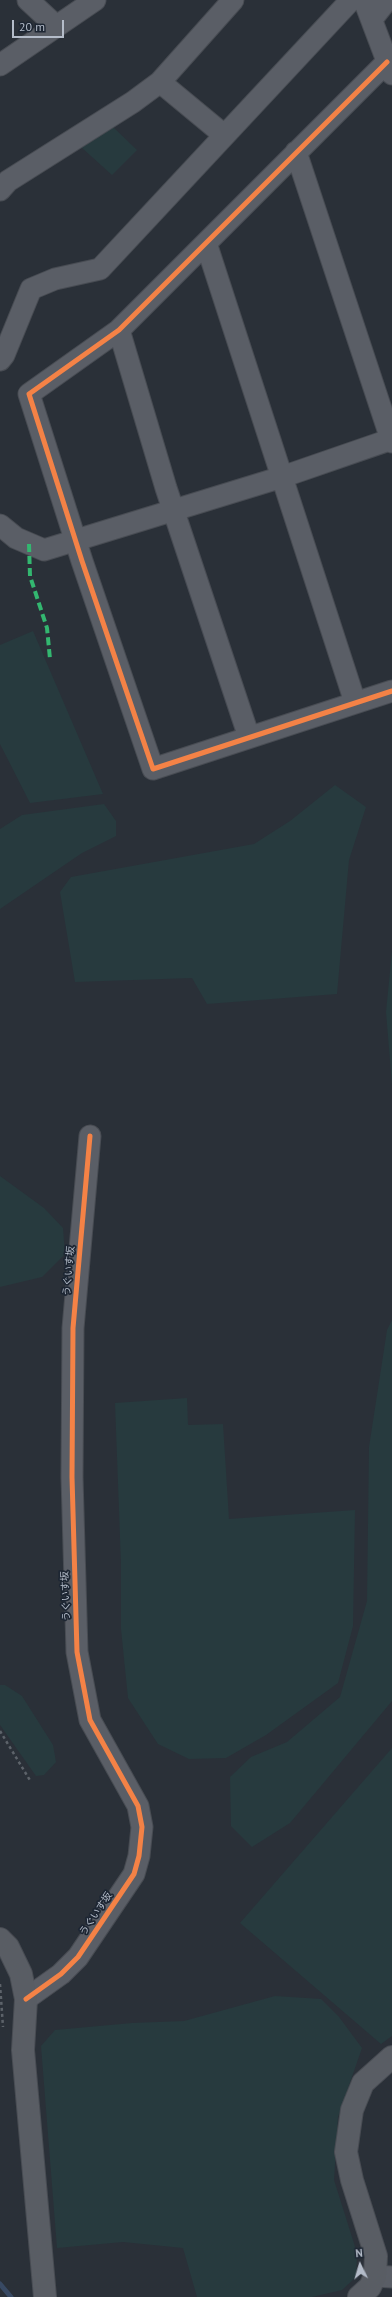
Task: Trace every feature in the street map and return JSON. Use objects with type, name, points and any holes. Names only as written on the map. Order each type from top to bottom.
[{"type":"street","points":[[28,0],[56,26]]},
{"type":"street","points":[[0,65],[95,0]]},
{"type":"street","points":[[0,190],[8,181],[133,102],[160,82],[233,0]]},
{"type":"street","points":[[0,360],[4,355],[31,289],[55,279],[100,269],[351,0]]},
{"type":"street","points":[[364,0],[390,69],[296,152],[119,330],[29,394],[76,541],[154,769],[392,691]]},
{"type":"street","points":[[372,19],[387,0]]},
{"type":"street","points":[[160,82],[224,135]]},
{"type":"street","points":[[0,525],[16,538],[44,550],[282,477],[392,440],[296,152]]},
{"type":"street","points":[[206,243],[355,702]]},
{"type":"street","points":[[119,330],[174,510],[249,737]]},
{"type":"street","name":"うぐいす坂","points":[[26,1999],[61,1974],[78,1957],[130,1880],[134,1874],[139,1856],[142,1827],[138,1806],[90,1720],[77,1652],[72,1477],[73,1328],[90,1136]]},
{"type":"street","points":[[0,1939],[8,1947],[21,1974],[26,1999],[23,2050],[45,2297]]},
{"type":"street","points":[[360,2297],[370,2287],[384,2277],[352,2180],[346,2152],[352,2110],[363,2083],[392,2057]]},
{"type":"path","points":[[0,1731],[31,1782]]},
{"type":"green space","points":[[113,127],[137,150],[112,175],[81,147]]},
{"type":"green space","points":[[33,631],[103,794],[30,803],[0,744],[0,645]]},
{"type":"green space","points":[[335,785],[366,807],[349,860],[337,994],[207,1004],[192,978],[75,982],[60,892],[71,877],[254,844],[290,821]]},
{"type":"green space","points":[[104,804],[116,821],[116,836],[82,853],[0,909],[0,829],[22,815]]},
{"type":"green space","points":[[392,951],[392,1085],[386,1012]]},
{"type":"green space","points":[[0,1176],[44,1208],[63,1228],[65,1254],[42,1277],[0,1287]]},
{"type":"green space","points":[[392,1320],[392,1701],[290,1823],[252,1847],[231,1826],[230,1777],[251,1757],[287,1742],[340,1697],[367,1601],[369,1447],[387,1330]]},
{"type":"green space","points":[[187,1398],[188,1425],[223,1424],[229,1519],[355,1510],[353,1626],[338,1683],[266,1735],[226,1758],[189,1759],[158,1744],[128,1698],[121,1629],[121,1564],[115,1403]]},
{"type":"green space","points":[[0,1685],[5,1685],[22,1696],[53,1745],[56,1762],[44,1775],[36,1776],[0,1725]]},
{"type":"green space","points":[[392,1748],[392,2036],[381,2044],[240,1923]]},
{"type":"green space","points":[[275,1996],[321,1999],[339,2017],[362,2048],[338,2117],[334,2180],[357,2253],[356,2277],[342,2290],[312,2297],[197,2297],[183,2248],[123,2242],[57,2248],[41,2046],[55,2030],[132,2023],[184,2021]]},
{"type":"waterway","points":[[0,2284],[11,2297]]},
{"type":"marked path","points":[[29,544],[30,576],[47,628],[50,659]]},
{"type":"cycle path","points":[[387,62],[119,330],[29,394],[82,561],[153,769],[392,691]]},
{"type":"cycle path","points":[[26,1999],[61,1974],[78,1957],[134,1874],[139,1856],[142,1827],[138,1806],[90,1720],[77,1652],[72,1477],[73,1328],[90,1136]]}]
